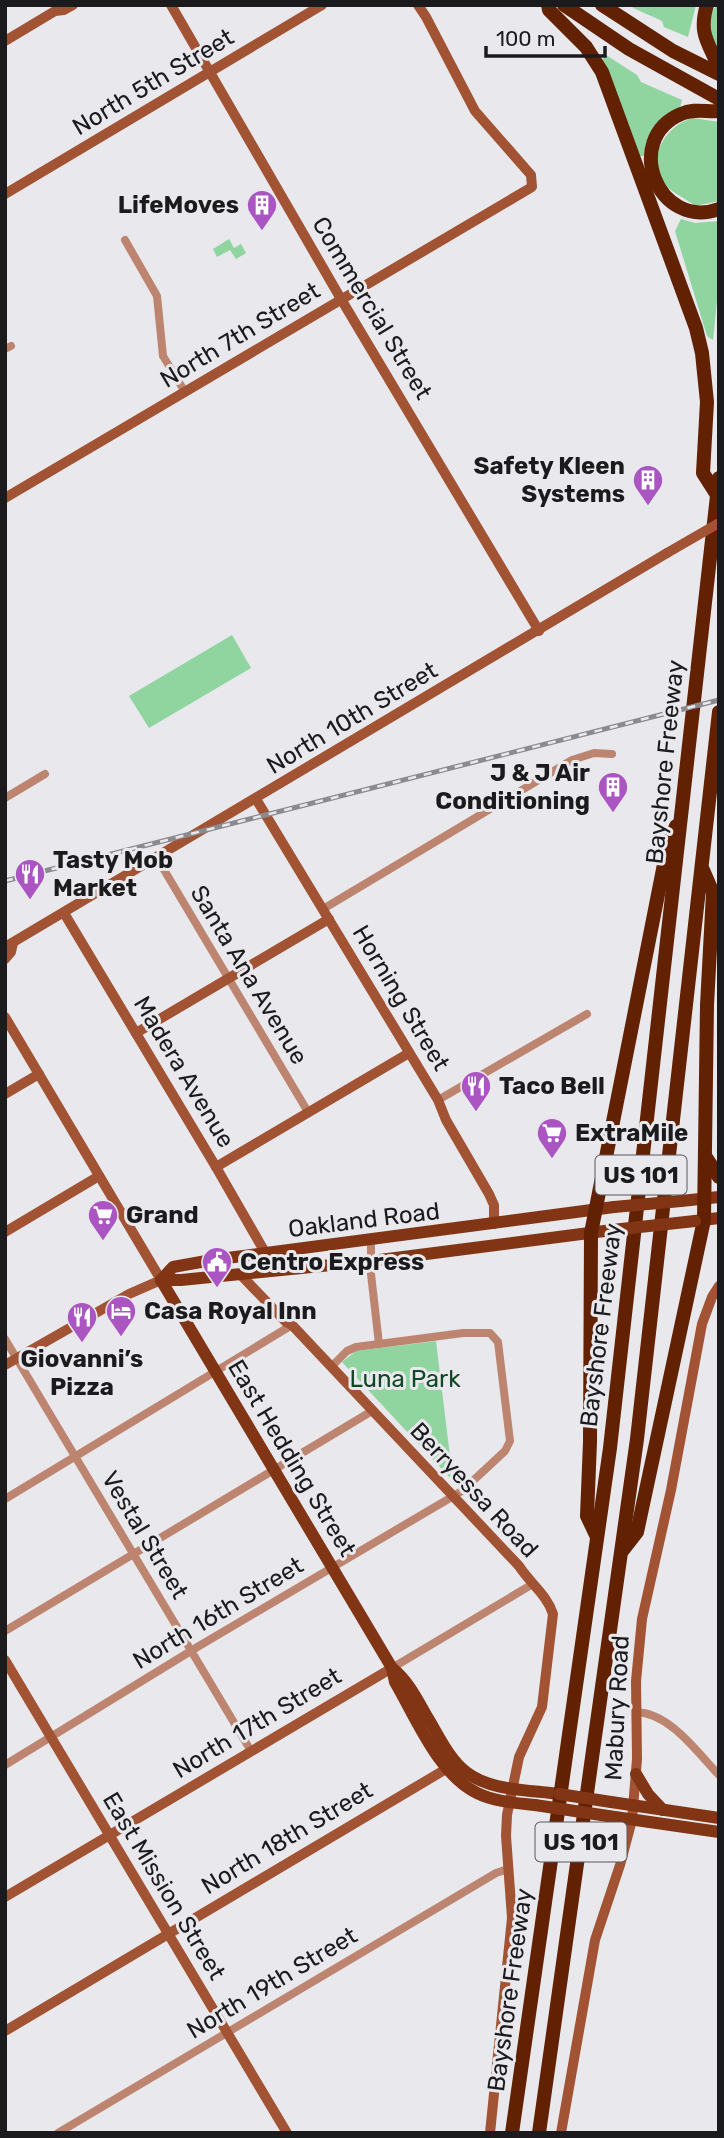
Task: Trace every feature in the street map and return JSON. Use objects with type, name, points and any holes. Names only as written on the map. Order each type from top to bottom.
[{"type":"highway","points":[[548,5],[549,10],[586,47],[602,72],[689,307],[702,353],[707,402],[703,472],[717,495]]},
{"type":"highway","points":[[564,5],[629,49],[719,99]]},
{"type":"highway","points":[[602,5],[673,51],[719,74]]},
{"type":"highway","points":[[707,5],[703,22],[704,36],[719,68]]},
{"type":"highway","points":[[719,111],[696,110],[671,118],[653,144],[650,161],[654,178],[672,203],[697,212],[719,209]]},
{"type":"highway","name":"Bayshore Freeway","points":[[512,2133],[597,1537],[631,1267],[719,478]]},
{"type":"highway","name":"Bayshore Freeway","points":[[539,2133],[622,1551],[661,1237],[719,712]]},
{"type":"highway","points":[[597,1537],[587,1516],[591,1233],[668,844],[682,812]]},
{"type":"highway","points":[[622,1551],[636,1532],[706,1220],[707,1005],[713,893],[702,867]]},
{"type":"highway","points":[[705,1156],[719,1177]]},
{"type":"main road","name":"Oakland Road","points":[[161,1280],[173,1267],[614,1207],[707,1198]]},
{"type":"main road","name":"Oakland Road","points":[[161,1280],[372,1261],[706,1220]]},
{"type":"main road","name":"East Hedding Street","points":[[161,1280],[391,1668],[395,1682],[446,1769],[475,1792],[509,1802],[632,1820]]},
{"type":"main road","name":"East Hedding Street","points":[[391,1668],[405,1679],[458,1765],[480,1780],[512,1788],[633,1806]]},
{"type":"main road","points":[[636,1774],[648,1794],[663,1810]]},
{"type":"main road","points":[[633,1806],[719,1818]]},
{"type":"main road","points":[[632,1820],[719,1832]]},
{"type":"street","points":[[5,41],[57,8],[64,10],[73,5]]},
{"type":"street","name":"Commercial Street","points":[[171,5],[538,631]]},
{"type":"street","name":"North 5th Street","points":[[5,194],[322,5]]},
{"type":"street","name":"North 7th Street","points":[[7,494],[532,187],[531,175],[475,111],[418,5]]},
{"type":"street","points":[[125,240],[157,296],[163,356],[185,392]]},
{"type":"street","name":"North 10th Street","points":[[9,945],[719,523]]},
{"type":"street","points":[[136,1033],[229,978],[326,914],[572,761],[594,753],[612,754]]},
{"type":"street","points":[[5,798],[45,774]]},
{"type":"street","name":"Horning Street","points":[[256,799],[438,1100],[446,1120],[494,1205],[494,1224]]},
{"type":"street","name":"Santa Ana Avenue","points":[[157,858],[308,1112]]},
{"type":"street","name":"Madera Avenue","points":[[64,913],[266,1254]]},
{"type":"street","points":[[5,959],[11,951],[9,945]]},
{"type":"street","points":[[438,1100],[587,1014]]},
{"type":"street","name":"East Hedding Street","points":[[5,1017],[161,1280]]},
{"type":"street","points":[[216,1167],[409,1053]]},
{"type":"street","points":[[5,1094],[39,1074]]},
{"type":"street","points":[[5,1232],[99,1176]]},
{"type":"street","points":[[331,1367],[347,1351],[379,1344],[371,1240]]},
{"type":"street","name":"Berryessa Road","points":[[240,1274],[292,1325],[519,1566],[531,1584],[548,1600],[553,1614],[542,1707],[519,1757],[509,1802],[506,1836],[512,1918],[490,2133]]},
{"type":"street","points":[[5,1365],[129,1294],[161,1280]]},
{"type":"street","name":"Mabury Road","points":[[561,2133],[595,1940],[632,1820],[636,1774],[636,1681],[642,1619],[671,1490],[702,1324],[719,1286]]},
{"type":"street","points":[[5,1499],[292,1325]]},
{"type":"street","name":"North 16th Street","points":[[5,1765],[462,1491],[505,1451],[510,1441],[498,1342],[495,1337],[485,1332],[379,1344]]},
{"type":"street","name":"Vestal Street","points":[[5,1339],[251,1751]]},
{"type":"street","points":[[5,1631],[372,1411]]},
{"type":"street","name":"North 17th Street","points":[[5,1897],[531,1584]]},
{"type":"street","name":"East Mission Street","points":[[5,1660],[285,2132]]},
{"type":"street","points":[[636,1712],[646,1712],[667,1723],[719,1775]]},
{"type":"street","name":"North 18th Street","points":[[5,2031],[446,1769]]},
{"type":"street","name":"North 19th Street","points":[[58,2133],[496,1873],[508,1869]]},
{"type":"green space","points":[[629,5],[696,5],[688,37],[664,27],[662,21]]},
{"type":"green space","points":[[717,5],[719,51],[712,40],[710,28],[711,15]]},
{"type":"green space","points":[[606,55],[637,75],[641,82],[682,100],[680,108],[655,126],[645,156],[640,156],[601,61]]},
{"type":"green space","points":[[693,118],[719,122],[719,201],[695,206],[667,187],[657,163],[658,153],[667,135],[675,127]]},
{"type":"green space","points":[[681,219],[695,223],[719,221],[719,281],[713,340],[707,336],[675,231]]},
{"type":"green space","points":[[229,239],[234,248],[241,244],[246,253],[236,259],[230,250],[217,257],[213,249]]},
{"type":"green space","points":[[232,635],[251,668],[149,728],[129,696]]},
{"type":"green space","name":"Luna Park","points":[[436,1341],[453,1481],[342,1362],[356,1351]]},
{"type":"railway","points":[[5,881],[719,700]]},
{"type":"place","name":"LifeMoves","points":[[262,232]]},
{"type":"place","name":"Safety Kleen Systems","points":[[648,507]]},
{"type":"place","name":"J & J Air Conditioning","points":[[613,814]]},
{"type":"place","name":"Tasty Mob Market","points":[[30,901]]},
{"type":"place","name":"Taco Bell","points":[[476,1113]]},
{"type":"place","name":"ExtraMile","points":[[552,1160]]},
{"type":"place","name":"Grand","points":[[103,1242]]},
{"type":"place","name":"Centro Express","points":[[217,1289]]},
{"type":"place","name":"Casa Royal Inn","points":[[121,1338]]},
{"type":"place","name":"Giovanni’s Pizza","points":[[82,1344]]}]
